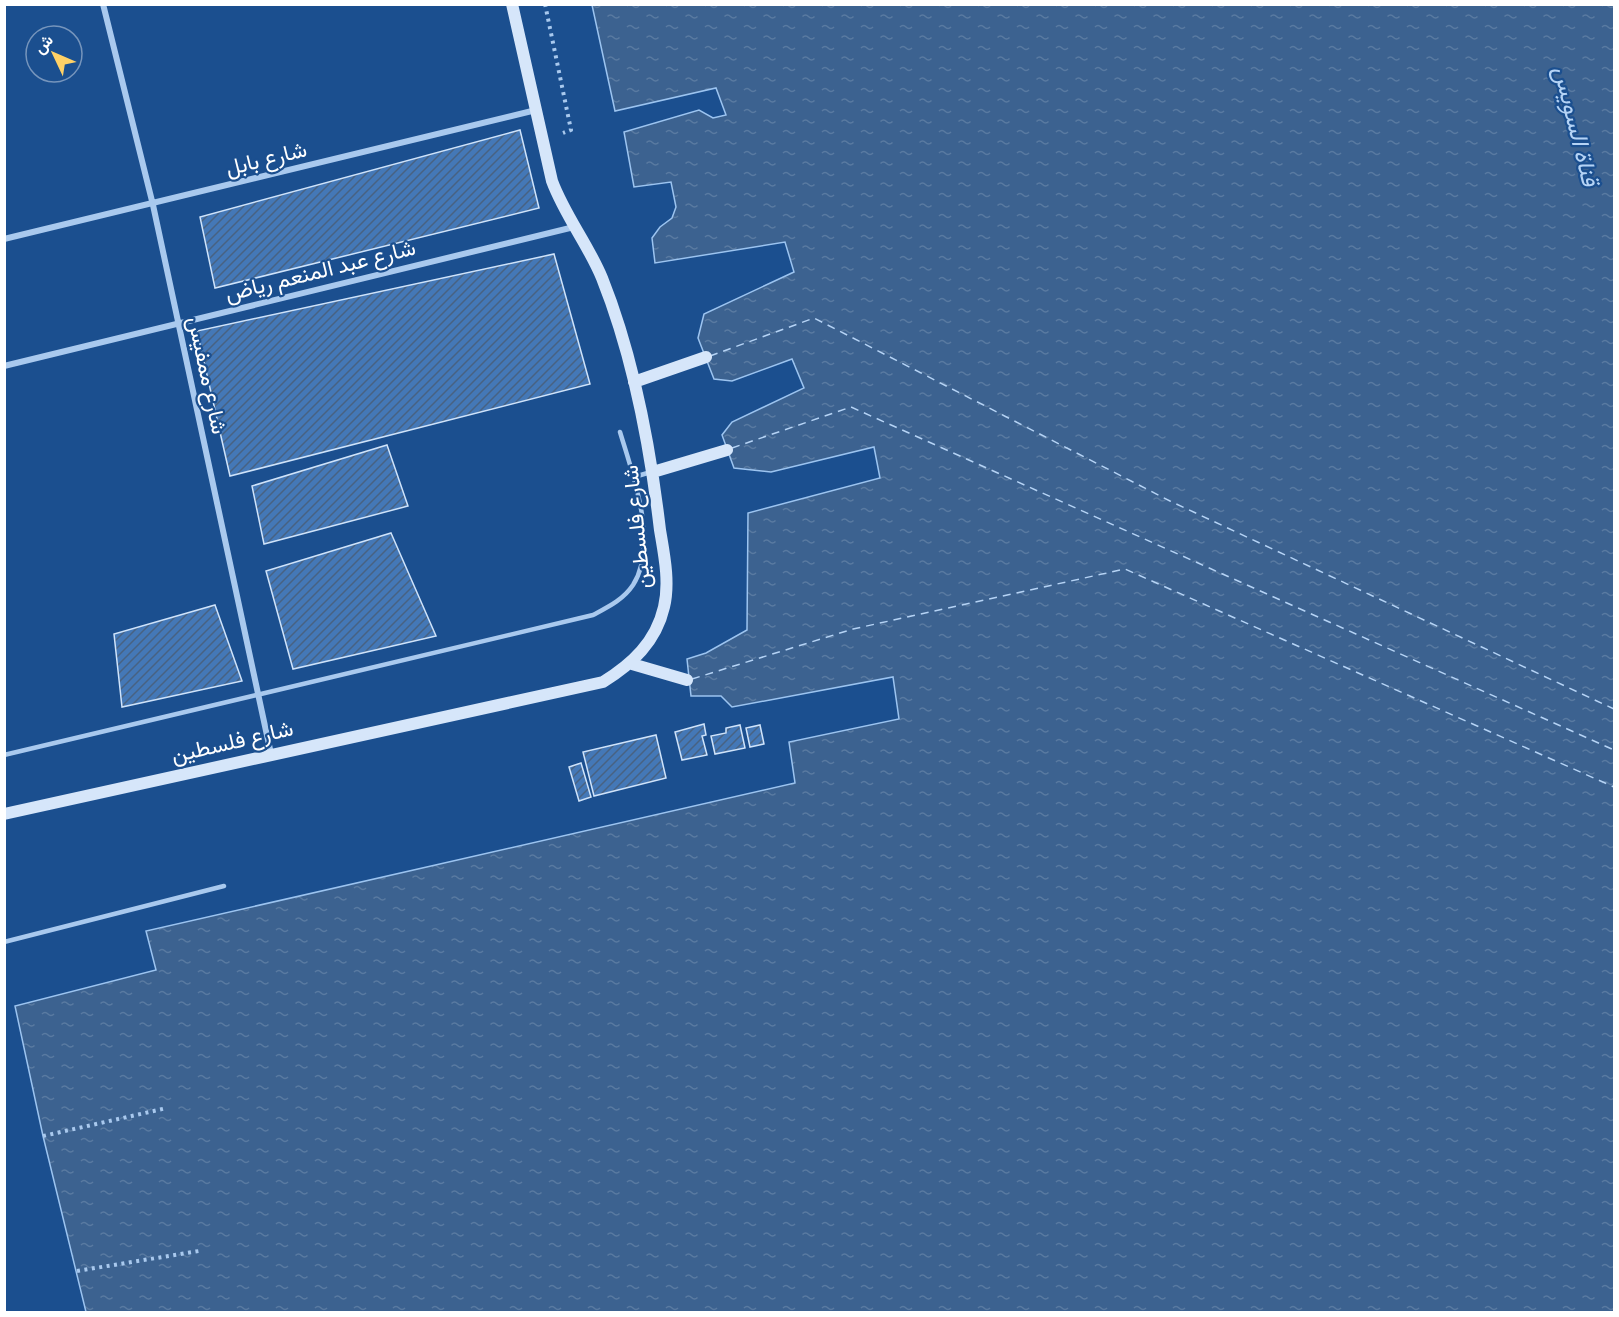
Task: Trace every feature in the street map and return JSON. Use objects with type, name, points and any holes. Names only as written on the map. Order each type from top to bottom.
[{"type":"street","name":"شارع ممفيس","points":[[103,4],[153,205],[271,754]]},
{"type":"street","name":"شارع فلسطين","points":[[4,814],[603,682],[632,664],[652,638],[664,606],[666,573],[653,472],[634,382],[602,276],[574,227],[552,181],[512,4]]},
{"type":"street","name":"شارع بابل","points":[[4,239],[153,205],[536,110]]},
{"type":"street","name":"شارع عبد المنعم رياض","points":[[4,366],[574,227]]},
{"type":"street","points":[[634,382],[706,357]]},
{"type":"street","points":[[653,472],[727,450]]},
{"type":"street","points":[[632,664],[687,680]]},
{"type":"lane","points":[[4,755],[593,615],[615,604],[633,585],[643,562],[645,537],[634,477],[620,432]]},
{"type":"lane","points":[[634,477],[653,472]]},
{"type":"lane","points":[[4,942],[224,886]]},
{"type":"path","points":[[545,4],[571,130]]},
{"type":"path","points":[[43,1136],[167,1108]]},
{"type":"path","points":[[77,1272],[199,1251]]},
{"type":"water","name":"قناة السويس","points":[[592,5],[1614,5],[1614,1312],[86,1312],[43,1136],[15,1006],[156,970],[146,931],[795,783],[789,742],[899,719],[893,677],[732,707],[721,696],[691,696],[687,659],[706,653],[747,630],[748,513],[880,478],[874,447],[771,472],[734,468],[722,435],[732,422],[804,388],[792,359],[732,381],[714,379],[698,338],[704,314],[794,272],[785,242],[655,263],[652,238],[660,227],[672,218],[676,207],[671,182],[634,187],[624,132],[699,110],[713,118],[726,115],[716,88],[615,111]]},
{"type":"building","points":[[520,130],[539,208],[215,288],[200,217]]},
{"type":"building","points":[[554,254],[590,384],[230,476],[197,331]]},
{"type":"building","points":[[387,445],[408,506],[264,544],[252,486]]},
{"type":"building","points":[[391,533],[436,636],[293,669],[266,571]]},
{"type":"building","points":[[215,605],[242,681],[122,707],[114,634]]},
{"type":"building","points":[[704,724],[706,735],[702,736],[707,755],[682,760],[675,732]]},
{"type":"building","points":[[740,725],[745,748],[715,754],[711,736],[726,733],[726,728]]},
{"type":"building","points":[[760,725],[764,744],[750,747],[746,728]]},
{"type":"building","points":[[656,735],[666,778],[594,796],[583,752]]},
{"type":"building","points":[[581,763],[591,797],[579,801],[569,767]]},
{"type":"ferry route","points":[[710,356],[814,318],[1170,501],[1614,709]]},
{"type":"ferry route","points":[[732,448],[851,407],[1614,750]]},
{"type":"ferry route","points":[[692,679],[853,629],[1125,569],[1614,787]]}]
